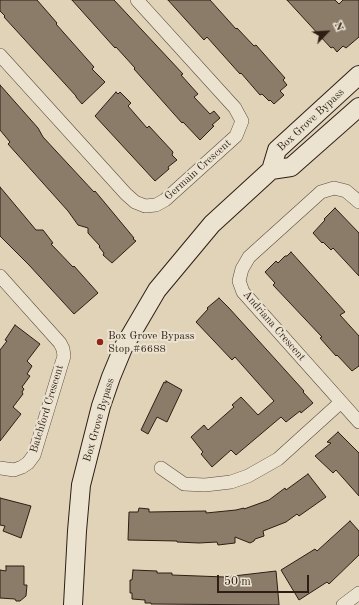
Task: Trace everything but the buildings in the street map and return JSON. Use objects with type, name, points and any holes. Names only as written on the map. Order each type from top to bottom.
[{"type":"main road","name":"Box Grove Bypass","points":[[73,605],[81,485],[101,406],[111,377],[124,348],[157,290],[212,224],[270,170],[277,150],[359,75]]},
{"type":"main road","name":"Box Grove Bypass","points":[[270,170],[291,167],[359,107]]},
{"type":"street","name":"Germain Crescent","points":[[0,55],[126,194],[135,202],[145,206],[156,205],[165,200],[236,136],[242,121],[235,108],[137,0]]},
{"type":"street","name":"Andriana Crescent","points":[[359,202],[346,191],[334,188],[321,192],[249,257],[242,269],[239,281],[243,292],[359,422]]},
{"type":"street","name":"Batchford Crescent","points":[[0,276],[60,342],[64,356],[34,455],[28,463],[22,467],[14,470],[0,468]]},
{"type":"street","points":[[161,468],[184,484],[205,485],[230,482],[248,476],[278,459],[341,402]]},
{"type":"street","points":[[343,605],[359,593]]},
{"type":"place","name":"Box Grove Bypass Stop #6688","points":[[100,342]]}]
